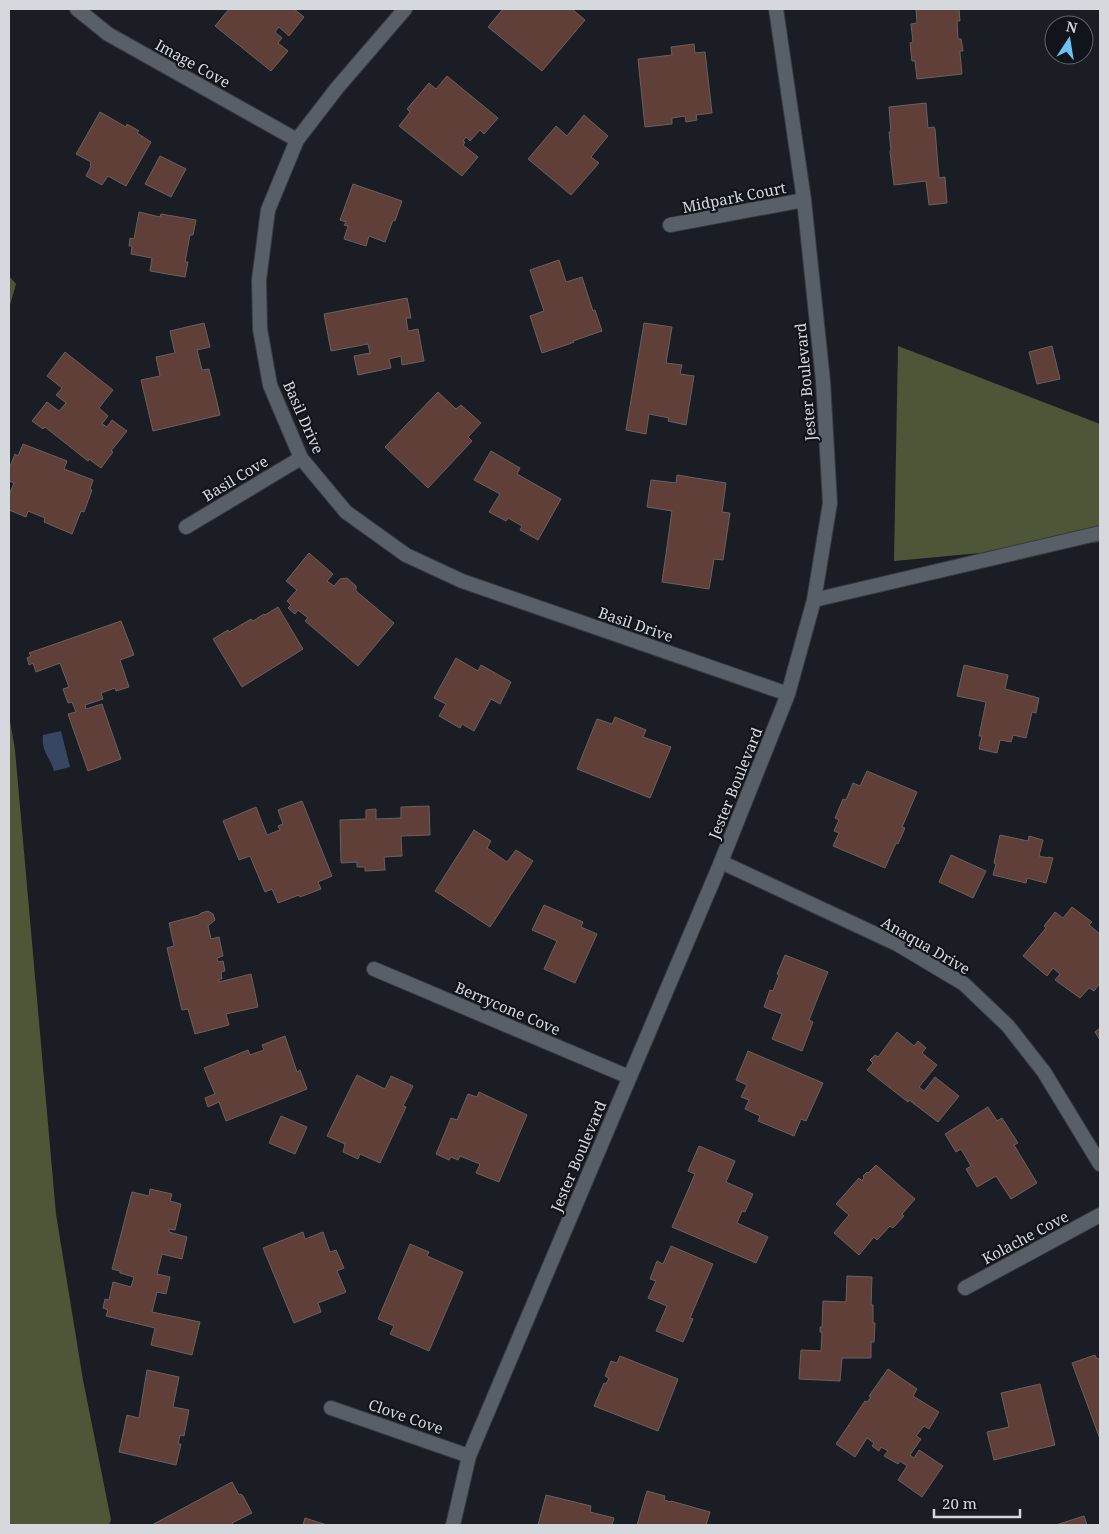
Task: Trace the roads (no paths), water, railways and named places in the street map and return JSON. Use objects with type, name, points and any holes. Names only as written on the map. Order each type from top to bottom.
[{"type":"street","name":"Image Cove","points":[[77,9],[108,34],[297,140]]},
{"type":"street","name":"Basil Drive","points":[[405,9],[337,88],[297,140],[268,210],[259,280],[260,329],[270,385],[301,458],[346,512],[406,555],[462,581],[788,694]]},
{"type":"street","name":"Jester Boulevard","points":[[453,1525],[470,1456],[721,862],[788,694],[814,600],[830,504],[823,381],[804,200],[776,9]]},
{"type":"street","name":"Midpark Court","points":[[670,225],[804,200]]},
{"type":"street","name":"Basil Cove","points":[[186,527],[301,458]]},
{"type":"street","points":[[814,600],[1100,533]]},
{"type":"street","name":"Anaqua Drive","points":[[721,862],[897,944],[964,984],[1008,1026],[1044,1072],[1100,1164]]},
{"type":"street","name":"Berrycone Cove","points":[[374,969],[629,1077]]},
{"type":"street","name":"Kolache Cove","points":[[965,1288],[1100,1215]]},
{"type":"street","name":"Clove Cove","points":[[332,1408],[470,1456]]},
{"type":"water","points":[[61,731],[70,767],[54,771],[43,746],[43,735]]}]
